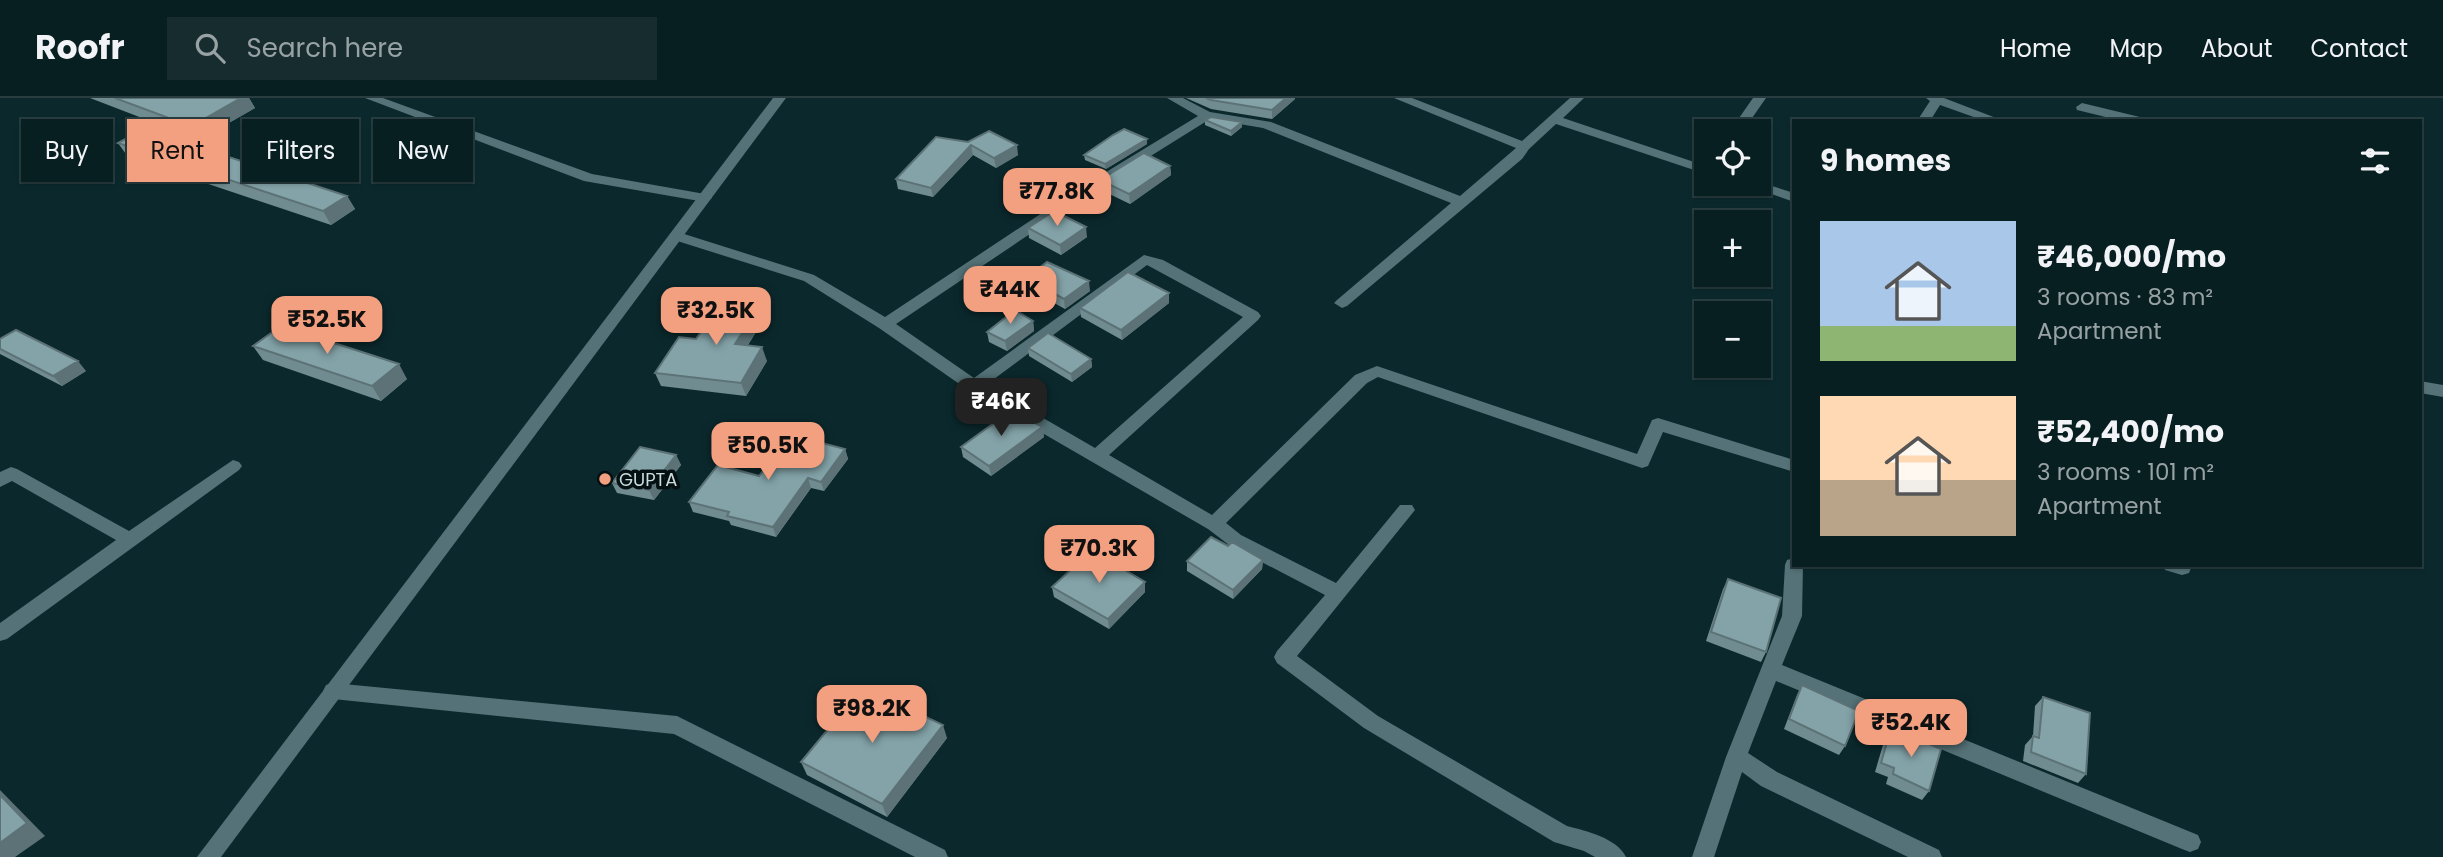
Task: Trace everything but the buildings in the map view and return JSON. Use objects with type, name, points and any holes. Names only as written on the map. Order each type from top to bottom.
[{"type":"street","points":[[371,98],[589,178],[705,198]]},
{"type":"street","points":[[208,857],[780,98]]},
{"type":"street","points":[[1173,98],[1207,115],[1266,125],[1459,201]]},
{"type":"street","points":[[1400,98],[1524,146]]},
{"type":"street","points":[[1342,303],[1418,241],[1459,201],[1517,156],[1524,146],[1578,98]]},
{"type":"street","points":[[1745,119],[1760,98]]},
{"type":"street","points":[[1924,119],[1934,99],[1991,119]]},
{"type":"street","points":[[2079,119],[2083,102],[2133,119]]},
{"type":"street","points":[[885,324],[1080,194],[1207,115]]},
{"type":"street","points":[[1553,119],[1694,166]]},
{"type":"street","points":[[1771,191],[1792,197]]},
{"type":"street","points":[[676,236],[809,278],[885,324],[974,386],[1214,524],[1235,540],[1337,592]]},
{"type":"street","points":[[974,386],[1144,260],[1158,263],[1252,316],[1097,456]]},
{"type":"street","points":[[1214,524],[1361,379],[1377,371],[1642,462],[1658,424],[1792,465]]},
{"type":"street","points":[[2422,387],[2443,391]]},
{"type":"street","points":[[0,633],[233,466]]},
{"type":"street","points":[[0,481],[11,473],[131,540]]},
{"type":"street","points":[[1406,510],[1371,558],[1337,592],[1284,657],[1371,722],[1562,835],[1589,842],[1615,857]]},
{"type":"street","points":[[1703,857],[1735,757],[1792,617],[1794,567]]},
{"type":"street","points":[[1772,670],[2190,842]]},
{"type":"street","points":[[333,691],[677,725],[937,857]]},
{"type":"street","points":[[1735,757],[1769,779],[1931,857]]},
{"type":"place","name":"GUPTA","points":[[605,479]]}]
